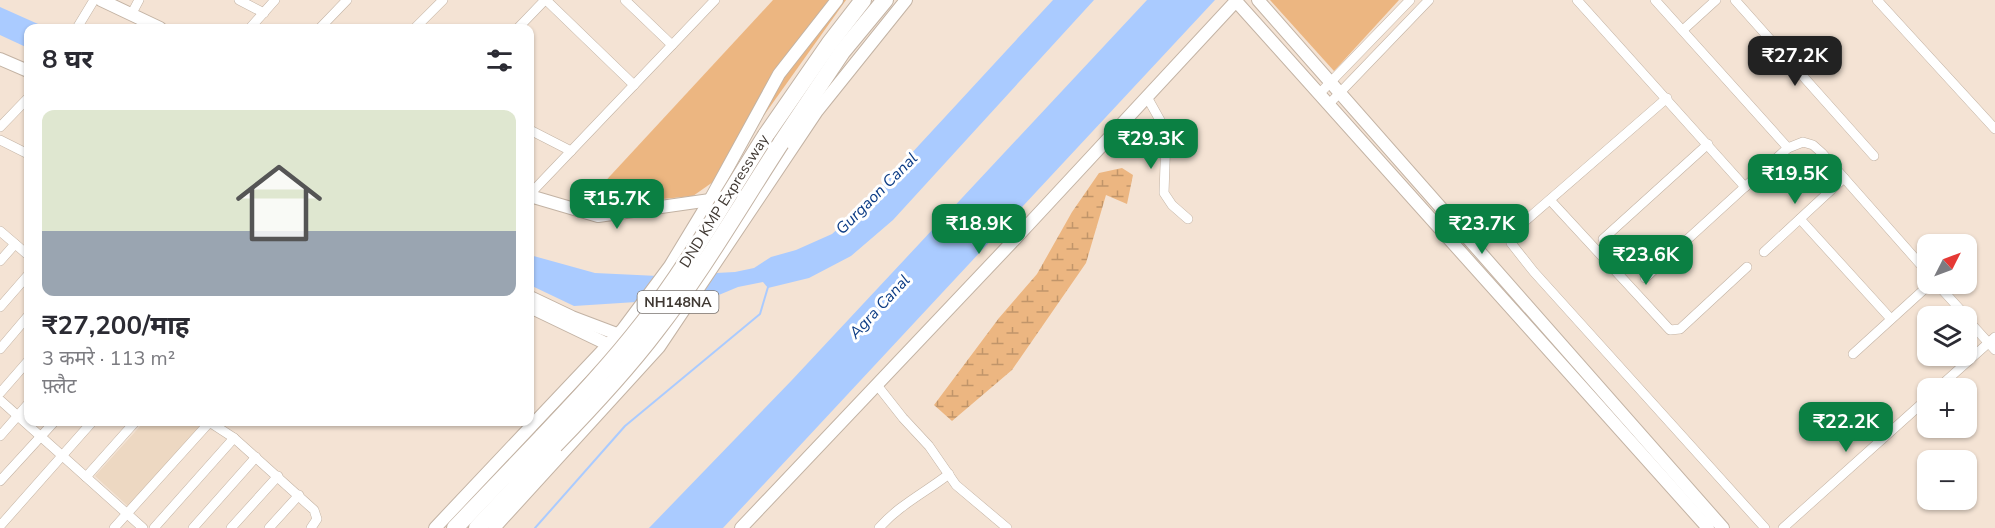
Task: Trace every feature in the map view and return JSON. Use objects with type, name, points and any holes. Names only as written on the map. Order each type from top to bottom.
[{"type":"highway","name":"DND KMP Expressway","points":[[773,139],[829,44],[863,0]]},
{"type":"highway","name":"DND KMP Expressway","points":[[477,528],[644,322],[773,139],[885,0]]},
{"type":"highway","name":"DND KMP Expressway","points":[[455,528],[549,441]]},
{"type":"street","points":[[79,24],[94,0]]},
{"type":"street","points":[[101,0],[151,24]]},
{"type":"street","points":[[131,15],[139,0]]},
{"type":"street","points":[[239,0],[264,13]]},
{"type":"street","points":[[254,24],[275,0]]},
{"type":"street","points":[[324,24],[348,0]]},
{"type":"street","points":[[419,24],[442,0]]},
{"type":"street","points":[[522,24],[546,0],[634,85]]},
{"type":"street","points":[[626,0],[672,45]]},
{"type":"street","points":[[534,191],[715,0]]},
{"type":"street","points":[[534,422],[617,334],[662,276],[710,200],[779,74],[837,0]]},
{"type":"street","points":[[494,528],[659,346],[689,305],[817,111],[906,0]]},
{"type":"street","points":[[1258,0],[1723,528]]},
{"type":"street","points":[[1319,94],[1410,0]]},
{"type":"street","points":[[1329,104],[1429,0]]},
{"type":"street","points":[[1576,0],[1746,187]]},
{"type":"street","points":[[1655,0],[1788,148]]},
{"type":"street","points":[[1701,0],[1708,8]]},
{"type":"street","points":[[1683,30],[1716,0]]},
{"type":"street","points":[[1735,0],[1874,156]]},
{"type":"street","points":[[1877,0],[1995,129]]},
{"type":"street","points":[[741,528],[1236,1],[1708,528]]},
{"type":"street","points":[[0,52],[24,62]]},
{"type":"street","points":[[0,59],[24,69]]},
{"type":"street","points":[[1147,97],[1166,136],[1164,193],[1172,205],[1188,219]]},
{"type":"street","points":[[1667,98],[1510,238],[1514,247],[1765,528]]},
{"type":"street","points":[[0,127],[24,102]]},
{"type":"street","points":[[534,132],[571,151]]},
{"type":"street","points":[[0,140],[24,152]]},
{"type":"street","points":[[1645,278],[1788,148],[1803,142],[1813,145],[1917,261]]},
{"type":"street","points":[[1603,239],[1708,144]]},
{"type":"street","points":[[738,146],[776,171]]},
{"type":"street","points":[[1764,252],[1844,178]]},
{"type":"street","points":[[534,196],[598,216],[710,200]]},
{"type":"street","points":[[1550,200],[1670,330],[1680,329],[1748,267]]},
{"type":"street","points":[[1800,219],[1891,318]]},
{"type":"street","points":[[0,231],[24,252]]},
{"type":"street","points":[[0,261],[15,244]]},
{"type":"street","points":[[0,307],[24,280]]},
{"type":"street","points":[[1853,354],[1919,294]]},
{"type":"street","points":[[1946,294],[1956,306]]},
{"type":"street","points":[[534,299],[572,317],[617,334]]},
{"type":"street","points":[[534,309],[607,344]]},
{"type":"street","points":[[0,349],[24,321]]},
{"type":"street","points":[[1950,378],[1993,343],[1977,328]]},
{"type":"street","points":[[0,393],[24,366]]},
{"type":"street","points":[[574,379],[604,405]]},
{"type":"street","points":[[877,385],[929,446],[961,490],[1007,528]]},
{"type":"street","points":[[0,400],[24,421]]},
{"type":"street","points":[[1783,528],[1917,408]]},
{"type":"street","points":[[0,436],[24,409]]},
{"type":"street","points":[[29,426],[143,528]]},
{"type":"street","points":[[0,481],[50,426]]},
{"type":"street","points":[[0,526],[88,426]]},
{"type":"street","points":[[86,477],[131,426]]},
{"type":"street","points":[[114,528],[206,426]]},
{"type":"street","points":[[218,426],[278,476],[316,513],[316,521],[311,528]]},
{"type":"street","points":[[435,528],[530,426]]},
{"type":"street","points":[[154,528],[234,438]]},
{"type":"street","points":[[193,528],[256,457]]},
{"type":"street","points":[[879,528],[903,505],[949,474]]},
{"type":"street","points":[[231,528],[278,476]]},
{"type":"street","points":[[269,528],[298,495]]},
{"type":"shaded area","points":[[140,426],[201,426],[129,507],[95,476]]},
{"type":"green space","points":[[773,0],[846,0],[720,177],[693,196],[642,201],[586,202]]},
{"type":"green space","points":[[1270,0],[1399,0],[1334,71]]},
{"type":"green space","points":[[1122,168],[1133,175],[1127,204],[1106,195],[1086,263],[1012,370],[952,421],[934,405],[999,318],[1037,274],[1072,212],[1099,173]]},
{"type":"water","name":"Gurgaon Canal","points":[[1053,0],[1094,0],[893,220],[851,256],[809,278],[768,288],[763,282],[738,287],[714,297],[574,306],[534,287],[534,256],[595,273],[658,276],[735,272],[754,268],[771,257],[796,250],[832,234],[860,209]]},
{"type":"water","name":"Agra Canal","points":[[1147,0],[1215,0],[723,528],[649,528],[792,380]]},
{"type":"water","points":[[0,7],[38,24],[24,24],[24,46],[0,35]]},
{"type":"waterway","points":[[535,528],[625,426],[760,314],[768,287]]}]
